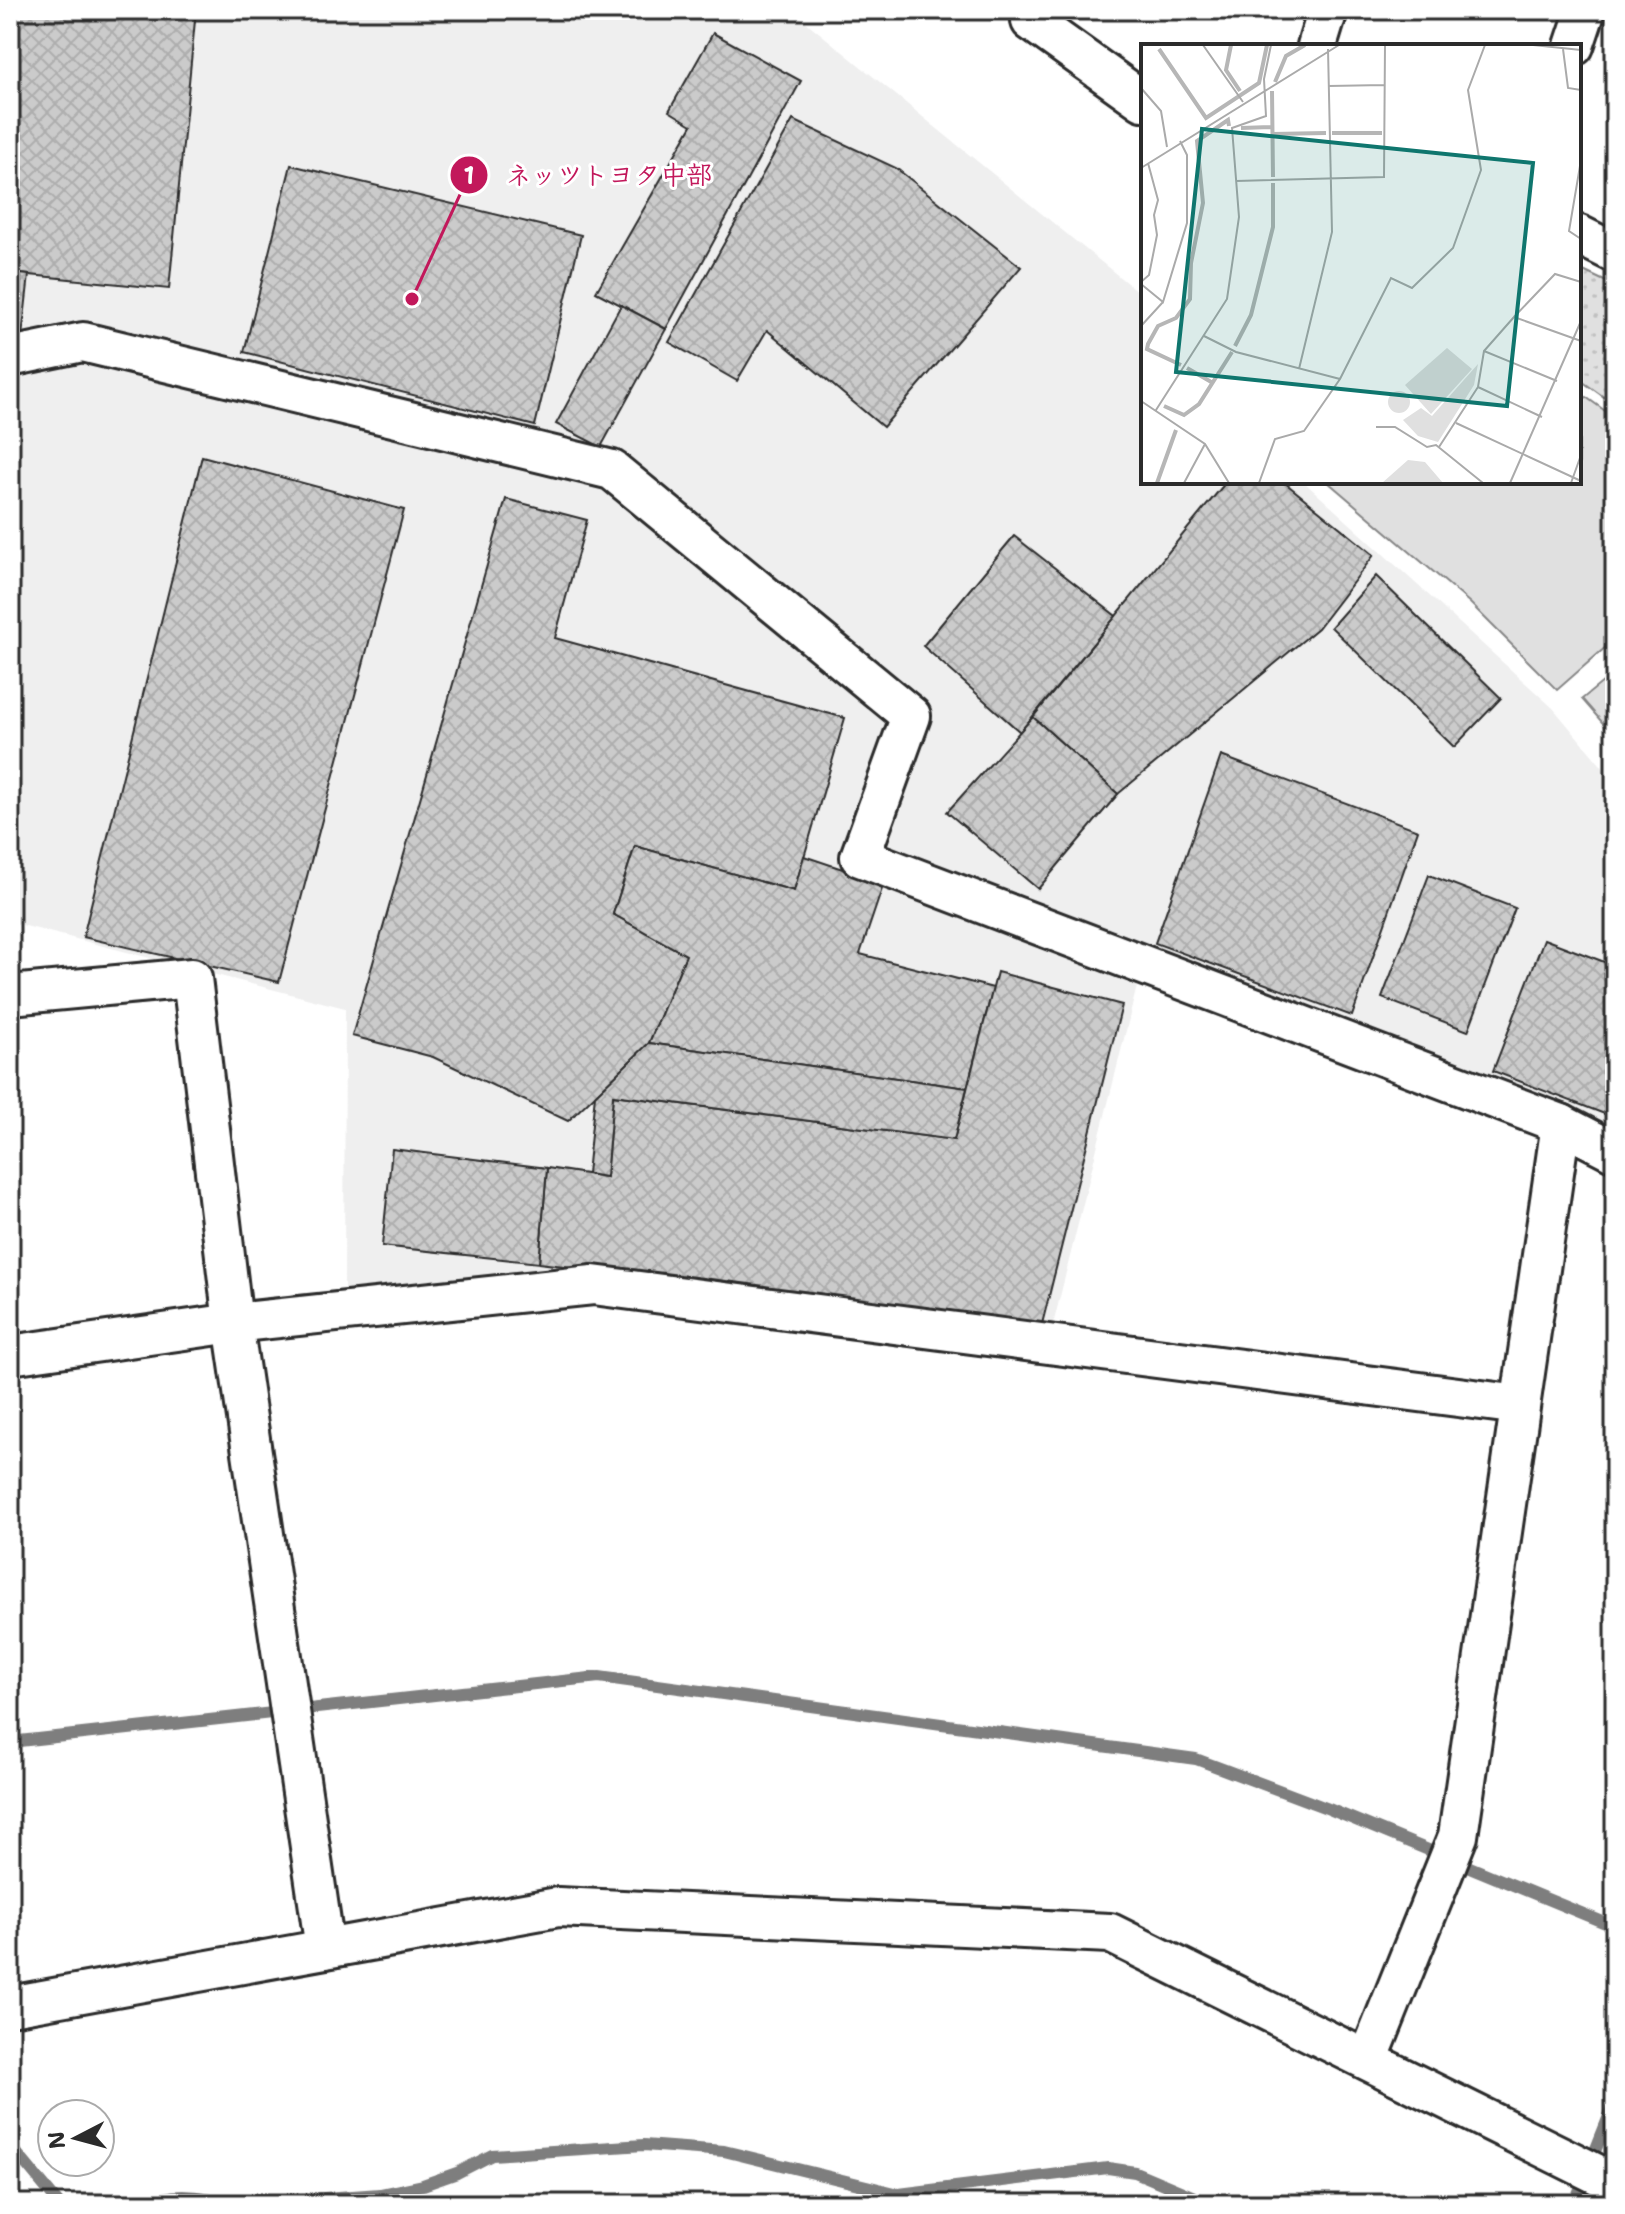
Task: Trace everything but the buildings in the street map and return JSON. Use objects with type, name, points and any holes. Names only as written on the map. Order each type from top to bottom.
[{"type":"street","points":[[1318,44],[1328,10]]},
{"type":"street","points":[[1575,44],[1586,10]]},
{"type":"street","points":[[1027,14],[1141,100]]},
{"type":"street","points":[[1581,236],[1615,253]]},
{"type":"street","points":[[10,357],[83,342],[612,470],[911,716],[860,857],[1561,1124],[1615,1152]]},
{"type":"street","points":[[10,995],[192,978],[233,1323],[325,1949]]},
{"type":"street","points":[[1368,2060],[1458,1836],[1561,1124]]},
{"type":"street","points":[[10,1355],[233,1323],[593,1285],[1520,1405]]},
{"type":"street","points":[[10,2006],[558,1907],[1110,1933],[1615,2183]]},
{"type":"shaded area","points":[[10,10],[671,10],[800,17],[1141,294],[1141,484],[1306,484],[1553,708],[1615,782],[1615,1142],[1144,958],[1052,1329],[581,1274],[344,1291],[345,1008],[10,922]]},
{"type":"shaded area","points":[[1581,270],[1615,286],[1615,405],[1581,380]]},
{"type":"shaded area","points":[[1581,393],[1615,418],[1615,639],[1557,690],[1470,603],[1330,484],[1581,484]]},
{"type":"shaded area","points":[[1615,672],[1615,737],[1582,699]]},
{"type":"waterway","points":[[10,1742],[599,1677],[1196,1759],[1329,1809],[1615,1927]]},
{"type":"waterway","points":[[1574,2204],[1615,2101]]},
{"type":"waterway","points":[[10,2145],[59,2204]]},
{"type":"waterway","points":[[241,2204],[380,2194],[423,2185],[457,2173],[492,2155],[644,2145],[724,2151],[899,2194],[1108,2168],[1135,2172],[1211,2204]]},
{"type":"waterway","points":[[148,2204],[158,2199],[181,2196],[239,2204]]},
{"type":"place","name":"ネッツトヨタ中部","points":[[412,299]]}]
